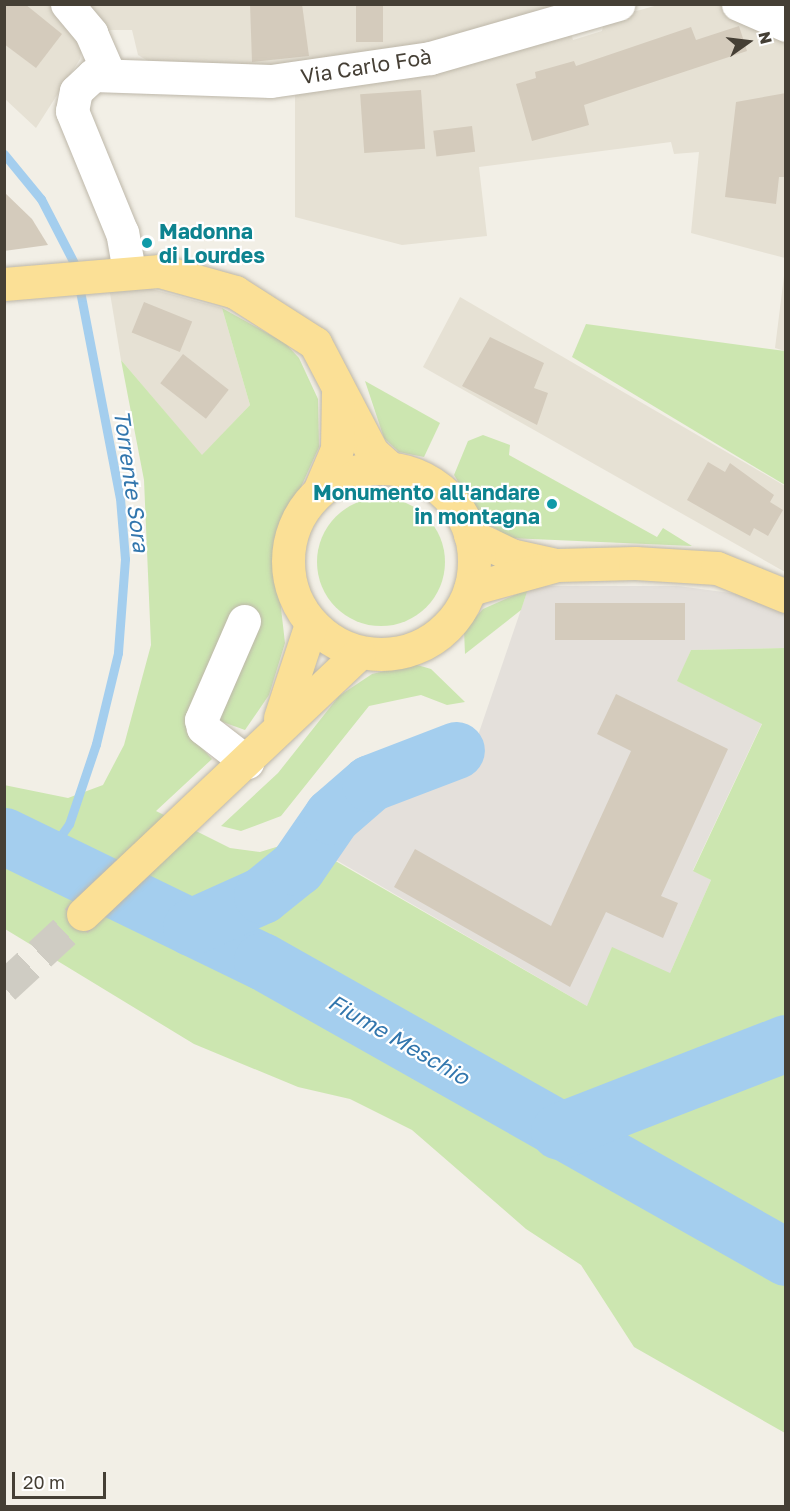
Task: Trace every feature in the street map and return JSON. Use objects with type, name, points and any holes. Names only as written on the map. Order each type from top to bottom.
[{"type":"main road","points":[[4,284],[118,272],[185,275],[255,302],[315,343],[337,380],[372,452],[390,468]]},
{"type":"main road","points":[[337,380],[337,449],[320,489],[301,512],[290,540],[288,569],[295,598],[311,624],[359,653],[396,653],[439,635],[470,589],[471,535]]},
{"type":"main road","points":[[320,489],[343,475],[390,468],[414,474],[443,491],[471,535],[511,555],[557,565],[717,568],[786,596]]},
{"type":"main road","points":[[470,589],[557,565]]},
{"type":"main road","points":[[257,753],[287,704],[311,624]]},
{"type":"main road","points":[[94,905],[257,753],[359,653]]},
{"type":"street","points":[[67,4],[91,33],[108,72],[84,82],[72,111],[122,233],[118,272]]},
{"type":"street","name":"Via Carlo Foà","points":[[108,72],[270,81],[430,58],[618,4]]},
{"type":"street","points":[[738,4],[786,24]]},
{"type":"street","points":[[244,621],[201,720],[203,728],[257,753]]},
{"type":"shaded area","points":[[4,5],[580,5],[564,9],[573,40],[602,31],[604,20],[658,5],[738,5],[785,25],[785,258],[691,233],[699,152],[674,154],[671,142],[479,167],[487,236],[402,245],[295,217],[295,70],[155,65],[138,55],[132,30],[109,30],[82,45],[80,59],[36,128],[5,99]]},
{"type":"shaded area","points":[[785,268],[785,351],[775,348]]},
{"type":"shaded area","points":[[137,285],[222,308],[250,405],[202,456],[121,360],[109,287]]},
{"type":"shaded area","points":[[460,297],[785,486],[785,572],[423,367]]},
{"type":"shaded area","points":[[544,586],[678,586],[746,595],[785,612],[785,648],[691,650],[678,681],[762,723],[693,870],[711,880],[670,973],[587,1006],[331,857],[360,814],[402,779],[473,750],[528,589]]},
{"type":"green space","points":[[222,308],[285,343],[299,358],[318,399],[319,447],[274,547],[285,643],[269,695],[245,730],[217,720],[241,606],[186,731],[212,759],[156,811],[230,848],[260,852],[299,840],[587,1006],[612,947],[670,973],[711,880],[693,871],[762,724],[677,681],[691,650],[785,648],[785,1433],[634,1347],[581,1265],[526,1229],[412,1130],[350,1099],[298,1087],[194,1044],[5,929],[4,785],[68,798],[103,785],[124,745],[151,645],[144,480],[121,360],[202,455],[250,405]]},
{"type":"green space","points":[[586,324],[785,351],[785,485],[572,357]]},
{"type":"green space","points":[[365,381],[440,423],[424,457],[399,452],[384,438]]},
{"type":"green space","points":[[483,435],[510,445],[509,455],[657,537],[663,528],[692,546],[509,538],[481,518],[454,475],[468,441]]},
{"type":"green space","points":[[381,498],[405,503],[426,517],[440,538],[445,562],[440,586],[426,607],[405,621],[381,626],[357,621],[336,607],[322,586],[317,562],[322,538],[336,517],[357,503]]},
{"type":"green space","points":[[528,589],[521,610],[465,654],[464,630],[483,609]]},
{"type":"green space","points":[[414,664],[431,669],[465,702],[447,705],[421,695],[369,706],[281,816],[241,831],[221,826],[278,773],[339,696],[372,674]]},
{"type":"building","points":[[4,4],[25,4],[62,34],[36,68],[4,44]]},
{"type":"building","points":[[250,4],[302,4],[309,56],[252,62]]},
{"type":"building","points":[[356,4],[383,4],[383,42],[356,42]]},
{"type":"building","points":[[739,26],[747,51],[584,105],[589,125],[532,141],[516,84],[536,78],[535,72],[574,61],[576,66],[691,27],[696,40]]},
{"type":"building","points":[[421,90],[425,149],[364,153],[360,94]]},
{"type":"building","points":[[786,93],[786,177],[779,177],[776,204],[725,197],[736,102]]},
{"type":"building","points":[[472,126],[475,152],[436,157],[433,131]]},
{"type":"building","points":[[4,192],[32,219],[48,245],[4,251]]},
{"type":"building","points":[[144,302],[192,321],[180,352],[132,333]]},
{"type":"building","points":[[490,337],[544,363],[534,388],[548,393],[537,425],[462,386]]},
{"type":"building","points":[[183,354],[229,390],[206,419],[160,383]]},
{"type":"building","points":[[708,462],[725,472],[730,463],[774,495],[770,502],[783,510],[768,536],[754,528],[750,536],[687,500]]},
{"type":"building","points":[[555,603],[685,603],[685,640],[555,640]]},
{"type":"building","points":[[616,694],[728,749],[661,896],[678,903],[663,938],[606,912],[570,987],[394,887],[415,849],[551,926],[631,751],[597,734]]},
{"type":"waterway","name":"Torrente Sora","points":[[4,154],[41,199],[75,265],[120,498],[125,559],[118,653],[96,744],[69,824],[45,858]]},
{"type":"waterway","points":[[191,927],[262,895],[297,867],[332,816],[370,783],[456,750]]},
{"type":"waterway","name":"Fiume Meschio","points":[[4,836],[262,961],[786,1257]]},
{"type":"waterway","points":[[559,1131],[786,1043]]},
{"type":"tunnel","points":[[4,987],[83,914]]},
{"type":"place","name":"Madonna di Lourdes","points":[[147,243]]},
{"type":"place","name":"Monumento all'andare in montagna","points":[[552,504]]}]
